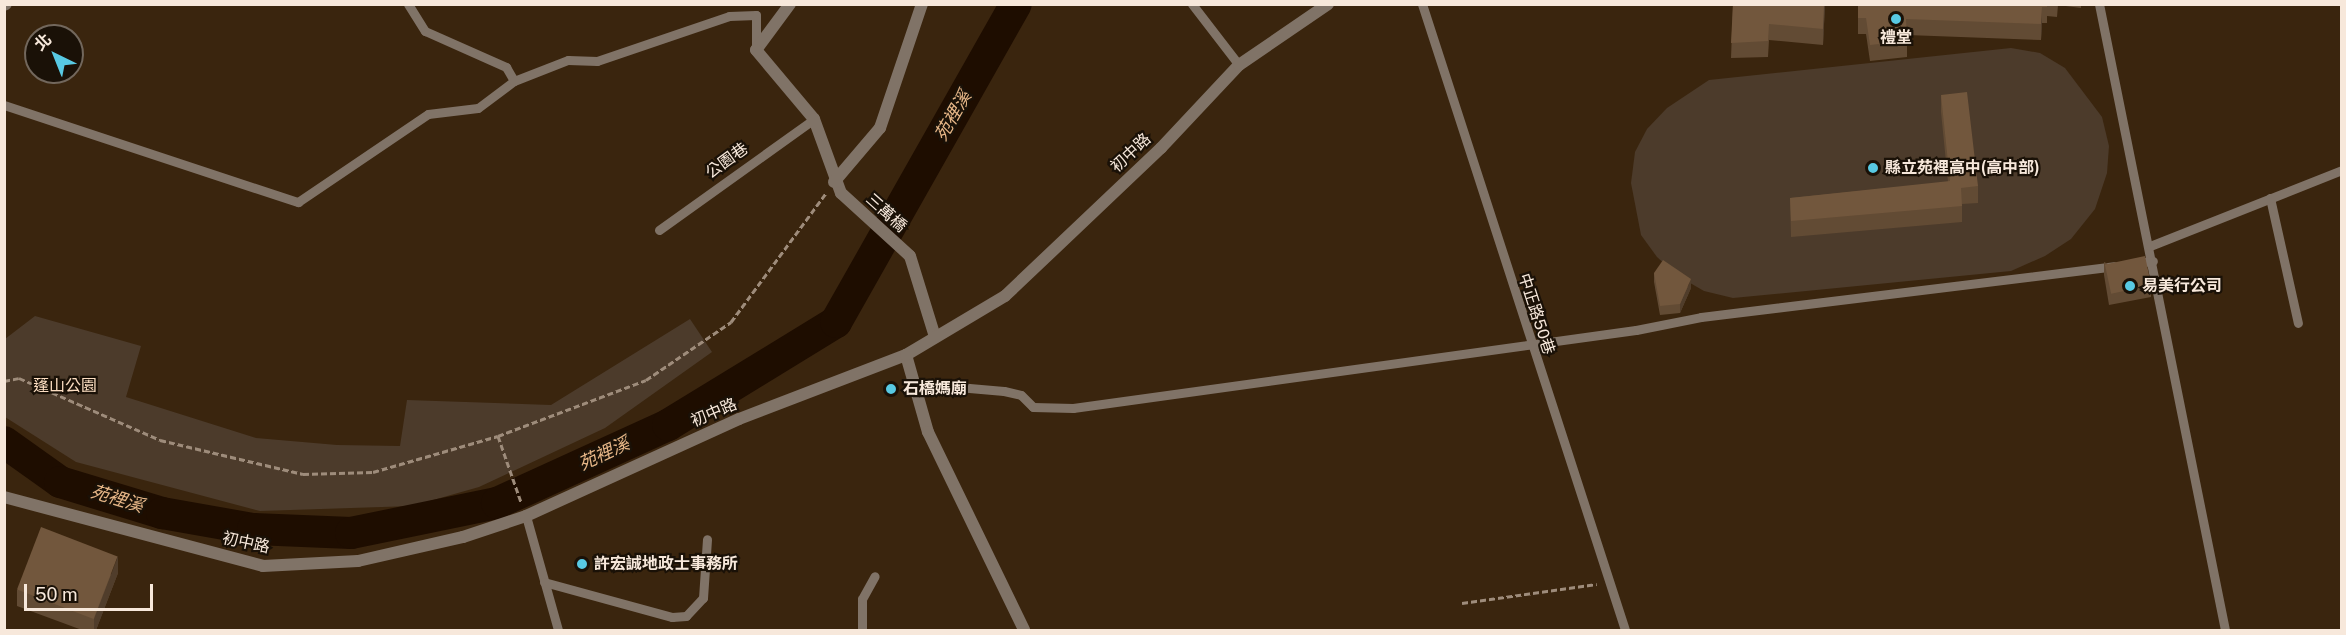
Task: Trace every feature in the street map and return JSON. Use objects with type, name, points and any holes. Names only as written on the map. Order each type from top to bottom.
[{"type":"street","points":[[790,4],[756,50],[814,119],[837,188]]},
{"type":"street","points":[[837,188],[880,128],[922,4]]},
{"type":"street","name":"初中路","points":[[4,497],[263,566],[358,561],[463,537],[526,516],[739,419],[906,355],[1005,296],[1161,148],[1239,65],[1328,4]]},
{"type":"street","name":"三萬橋","points":[[837,188],[910,256],[935,337]]},
{"type":"street","points":[[906,355],[912,383],[928,432],[1024,630]]},
{"type":"lane","points":[[408,4],[426,31],[506,68],[514,81]]},
{"type":"lane","points":[[755,4],[756,50]]},
{"type":"lane","points":[[1192,4],[1239,65]]},
{"type":"lane","name":"中正路50巷","points":[[1422,4],[1529,343],[1625,630]]},
{"type":"lane","points":[[2099,4],[2150,246],[2225,630]]},
{"type":"lane","points":[[4,105],[298,202],[428,114],[478,108],[514,81],[568,60],[597,61],[729,16],[756,15]]},
{"type":"lane","name":"公園巷","points":[[659,230],[814,119]]},
{"type":"lane","points":[[2150,246],[2342,170]]},
{"type":"lane","points":[[2270,198],[2298,323]]},
{"type":"lane","points":[[912,383],[1004,391],[1021,395],[1033,407],[1072,408],[1529,343],[2153,261]]},
{"type":"lane","points":[[526,516],[558,630]]},
{"type":"lane","points":[[544,582],[672,617],[686,616],[703,598],[707,539]]},
{"type":"lane","points":[[862,630],[862,600],[875,576]]},
{"type":"path","points":[[4,381],[19,378],[160,440],[303,474],[373,472],[498,436],[646,380],[731,322],[837,188]]},
{"type":"path","points":[[498,436],[526,516]]},
{"type":"path","points":[[1462,603],[1609,582]]},
{"type":"green space","name":"縣立苑裡高中(高中部)","points":[[2011,48],[2040,53],[2065,68],[2102,117],[2109,146],[2107,173],[2095,209],[2071,239],[2045,256],[2011,271],[1733,298],[1704,291],[1678,276],[1657,257],[1641,235],[1631,183],[1635,152],[1647,129],[1667,108],[1709,80]]},
{"type":"green space","name":"蓬山公園","points":[[35,316],[141,346],[126,397],[256,438],[337,445],[400,446],[407,400],[551,405],[690,319],[712,352],[605,428],[479,487],[412,506],[260,511],[76,462],[5,417],[5,339]]},
{"type":"building","points":[[1733,4],[1824,4],[1823,29],[1769,24],[1768,41],[1731,43]]},
{"type":"building","points":[[1858,4],[2047,4],[2047,7],[2042,7],[2041,24],[1906,19],[1907,41],[1870,45],[1866,18],[1858,18]]},
{"type":"building","points":[[1967,92],[1978,186],[1961,188],[1962,206],[1791,221],[1790,198],[1950,181],[1941,95]]},
{"type":"building","points":[[2145,256],[2151,285],[2111,294],[2105,265]]},
{"type":"building","points":[[1663,260],[1691,279],[1680,304],[1660,306],[1654,273]]},
{"type":"building","points":[[41,527],[118,556],[94,619],[17,590]]},
{"type":"waterway","name":"苑裡溪","points":[[4,442],[60,482],[162,513],[253,529],[351,533],[497,503],[668,425],[836,322],[1016,4]]},
{"type":"place","name":"禮堂","points":[[1896,19]]},
{"type":"place","name":"縣立苑裡高中(高中部)","points":[[1873,168]]},
{"type":"place","name":"易美行公司","points":[[2130,286]]},
{"type":"place","name":"石橋媽廟","points":[[891,389]]},
{"type":"place","name":"許宏誠地政士事務所","points":[[582,564]]}]
